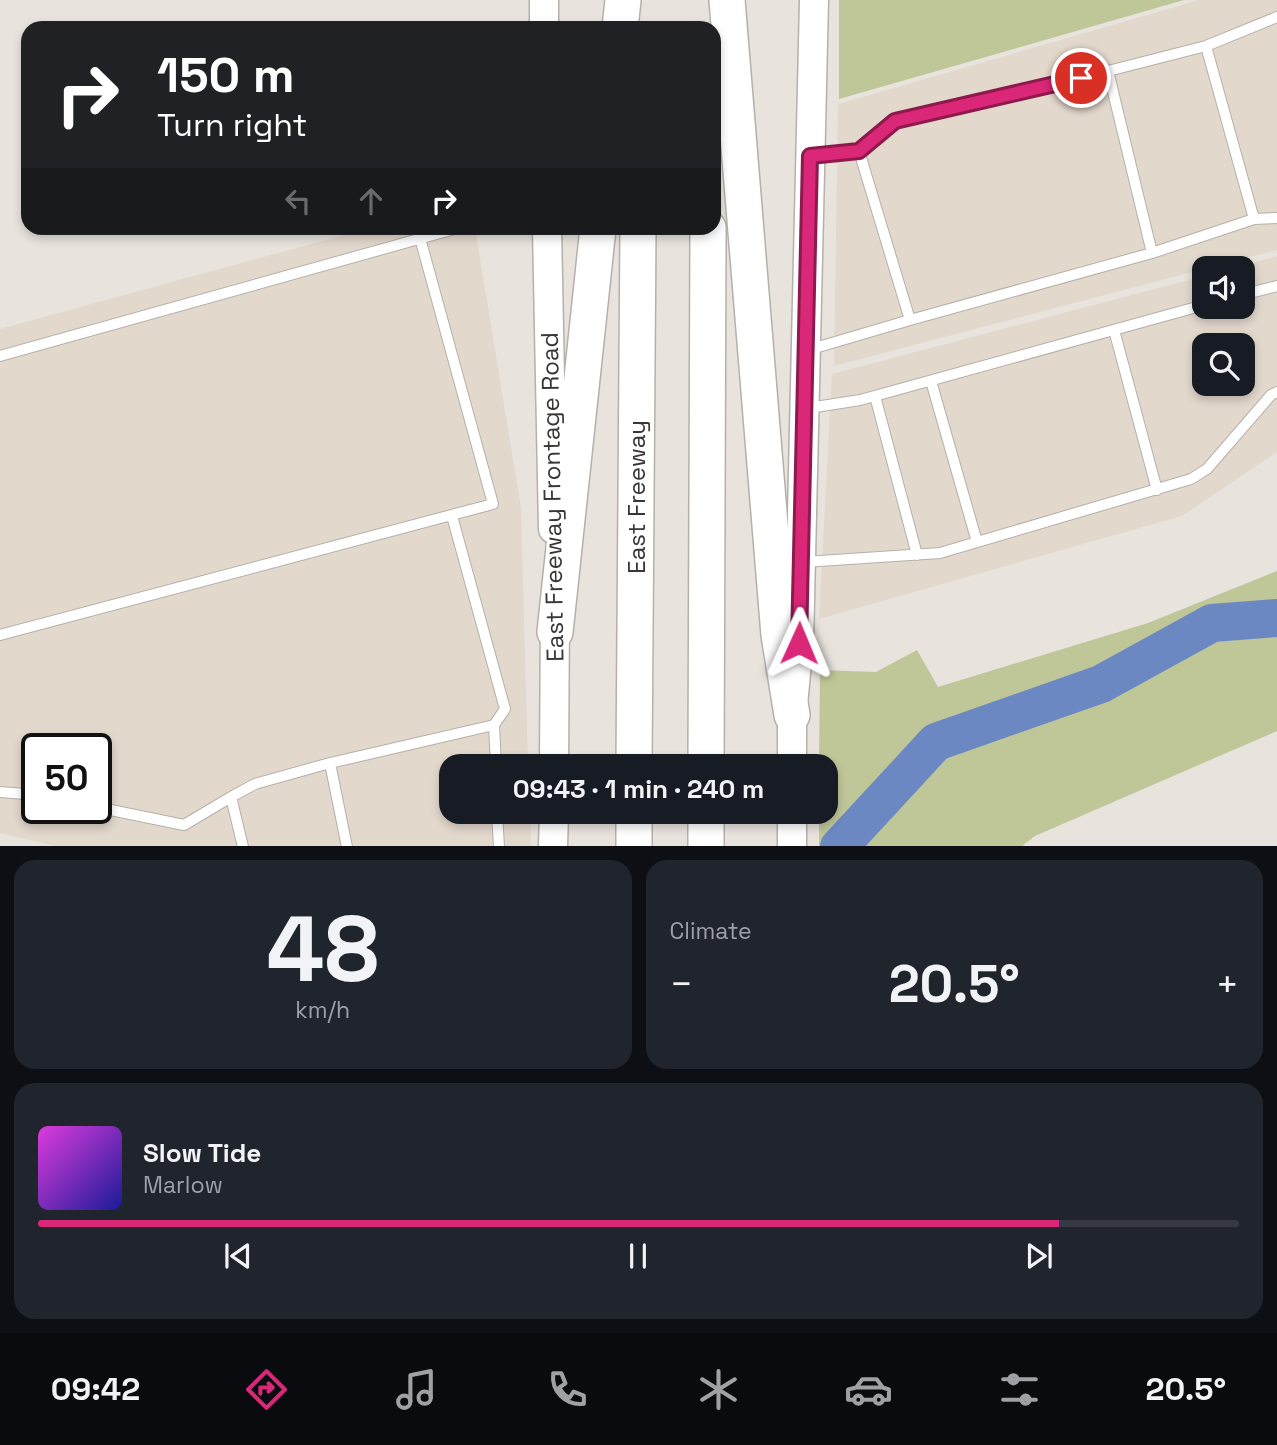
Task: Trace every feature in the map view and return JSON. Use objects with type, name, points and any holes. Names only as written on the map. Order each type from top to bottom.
[{"type":"highway","points":[[621,21],[623,0]]},
{"type":"highway","points":[[639,0],[639,21]]},
{"type":"highway","points":[[709,0],[709,21]]},
{"type":"highway","points":[[727,0],[779,635],[792,715]]},
{"type":"highway","points":[[555,632],[597,235]]},
{"type":"highway","name":"East Freeway","points":[[634,754],[638,235]]},
{"type":"highway","points":[[706,754],[708,235]]},
{"type":"highway","points":[[634,824],[634,846]]},
{"type":"main road","points":[[544,0],[544,21]]},
{"type":"main road","points":[[792,754],[792,715],[799,643],[814,0]]},
{"type":"main road","name":"East Freeway Frontage Road","points":[[547,235],[555,632],[554,754]]},
{"type":"main road","points":[[553,846],[554,824]]},
{"type":"main road","points":[[792,824],[792,846]]},
{"type":"lane","points":[[810,156],[859,151],[895,121],[1206,46],[1277,17]]},
{"type":"lane","points":[[1206,46],[1254,219]]},
{"type":"lane","points":[[1108,71],[1152,253]]},
{"type":"lane","points":[[859,151],[910,320]]},
{"type":"lane","points":[[806,350],[1152,253],[1254,219],[1277,218]]},
{"type":"lane","points":[[0,356],[431,235]]},
{"type":"lane","points":[[0,635],[492,504],[420,238]]},
{"type":"lane","points":[[1255,292],[1277,286]]},
{"type":"lane","points":[[805,408],[875,396],[1192,308]]},
{"type":"lane","points":[[1114,330],[1157,490]]},
{"type":"lane","points":[[931,381],[977,542]]},
{"type":"lane","points":[[801,562],[940,553],[1191,479],[1207,469],[1277,392]]},
{"type":"lane","points":[[875,396],[917,555]]},
{"type":"lane","points":[[452,516],[505,709],[494,725],[495,754]]},
{"type":"lane","points":[[112,810],[184,825],[255,784],[330,763],[494,725]]},
{"type":"lane","points":[[330,763],[346,846]]},
{"type":"lane","points":[[0,792],[21,794]]},
{"type":"lane","points":[[231,797],[243,846]]},
{"type":"lane","points":[[498,824],[499,846]]},
{"type":"shaded area","points":[[1199,0],[1277,0],[1277,250],[1254,256],[1192,256],[1192,272],[834,366],[838,104]]},
{"type":"shaded area","points":[[344,235],[476,235],[521,508],[528,754],[439,754],[439,824],[530,824],[531,846],[56,846],[0,833],[0,329]]},
{"type":"shaded area","points":[[1277,256],[1277,452],[1182,516],[819,619],[832,374],[1192,279],[1192,319],[1255,319],[1255,262]]},
{"type":"green space","points":[[839,0],[1184,0],[839,99]]},
{"type":"green space","points":[[1277,571],[1277,731],[1035,836],[1022,846],[819,846],[819,824],[838,824],[838,754],[819,754],[820,670],[876,672],[917,650],[938,687],[1148,623]]},
{"type":"waterway","points":[[840,846],[936,742],[1101,684],[1212,623],[1277,618]]},
{"type":"route","points":[[799,643],[810,156],[859,151],[895,121],[1081,78]]}]
